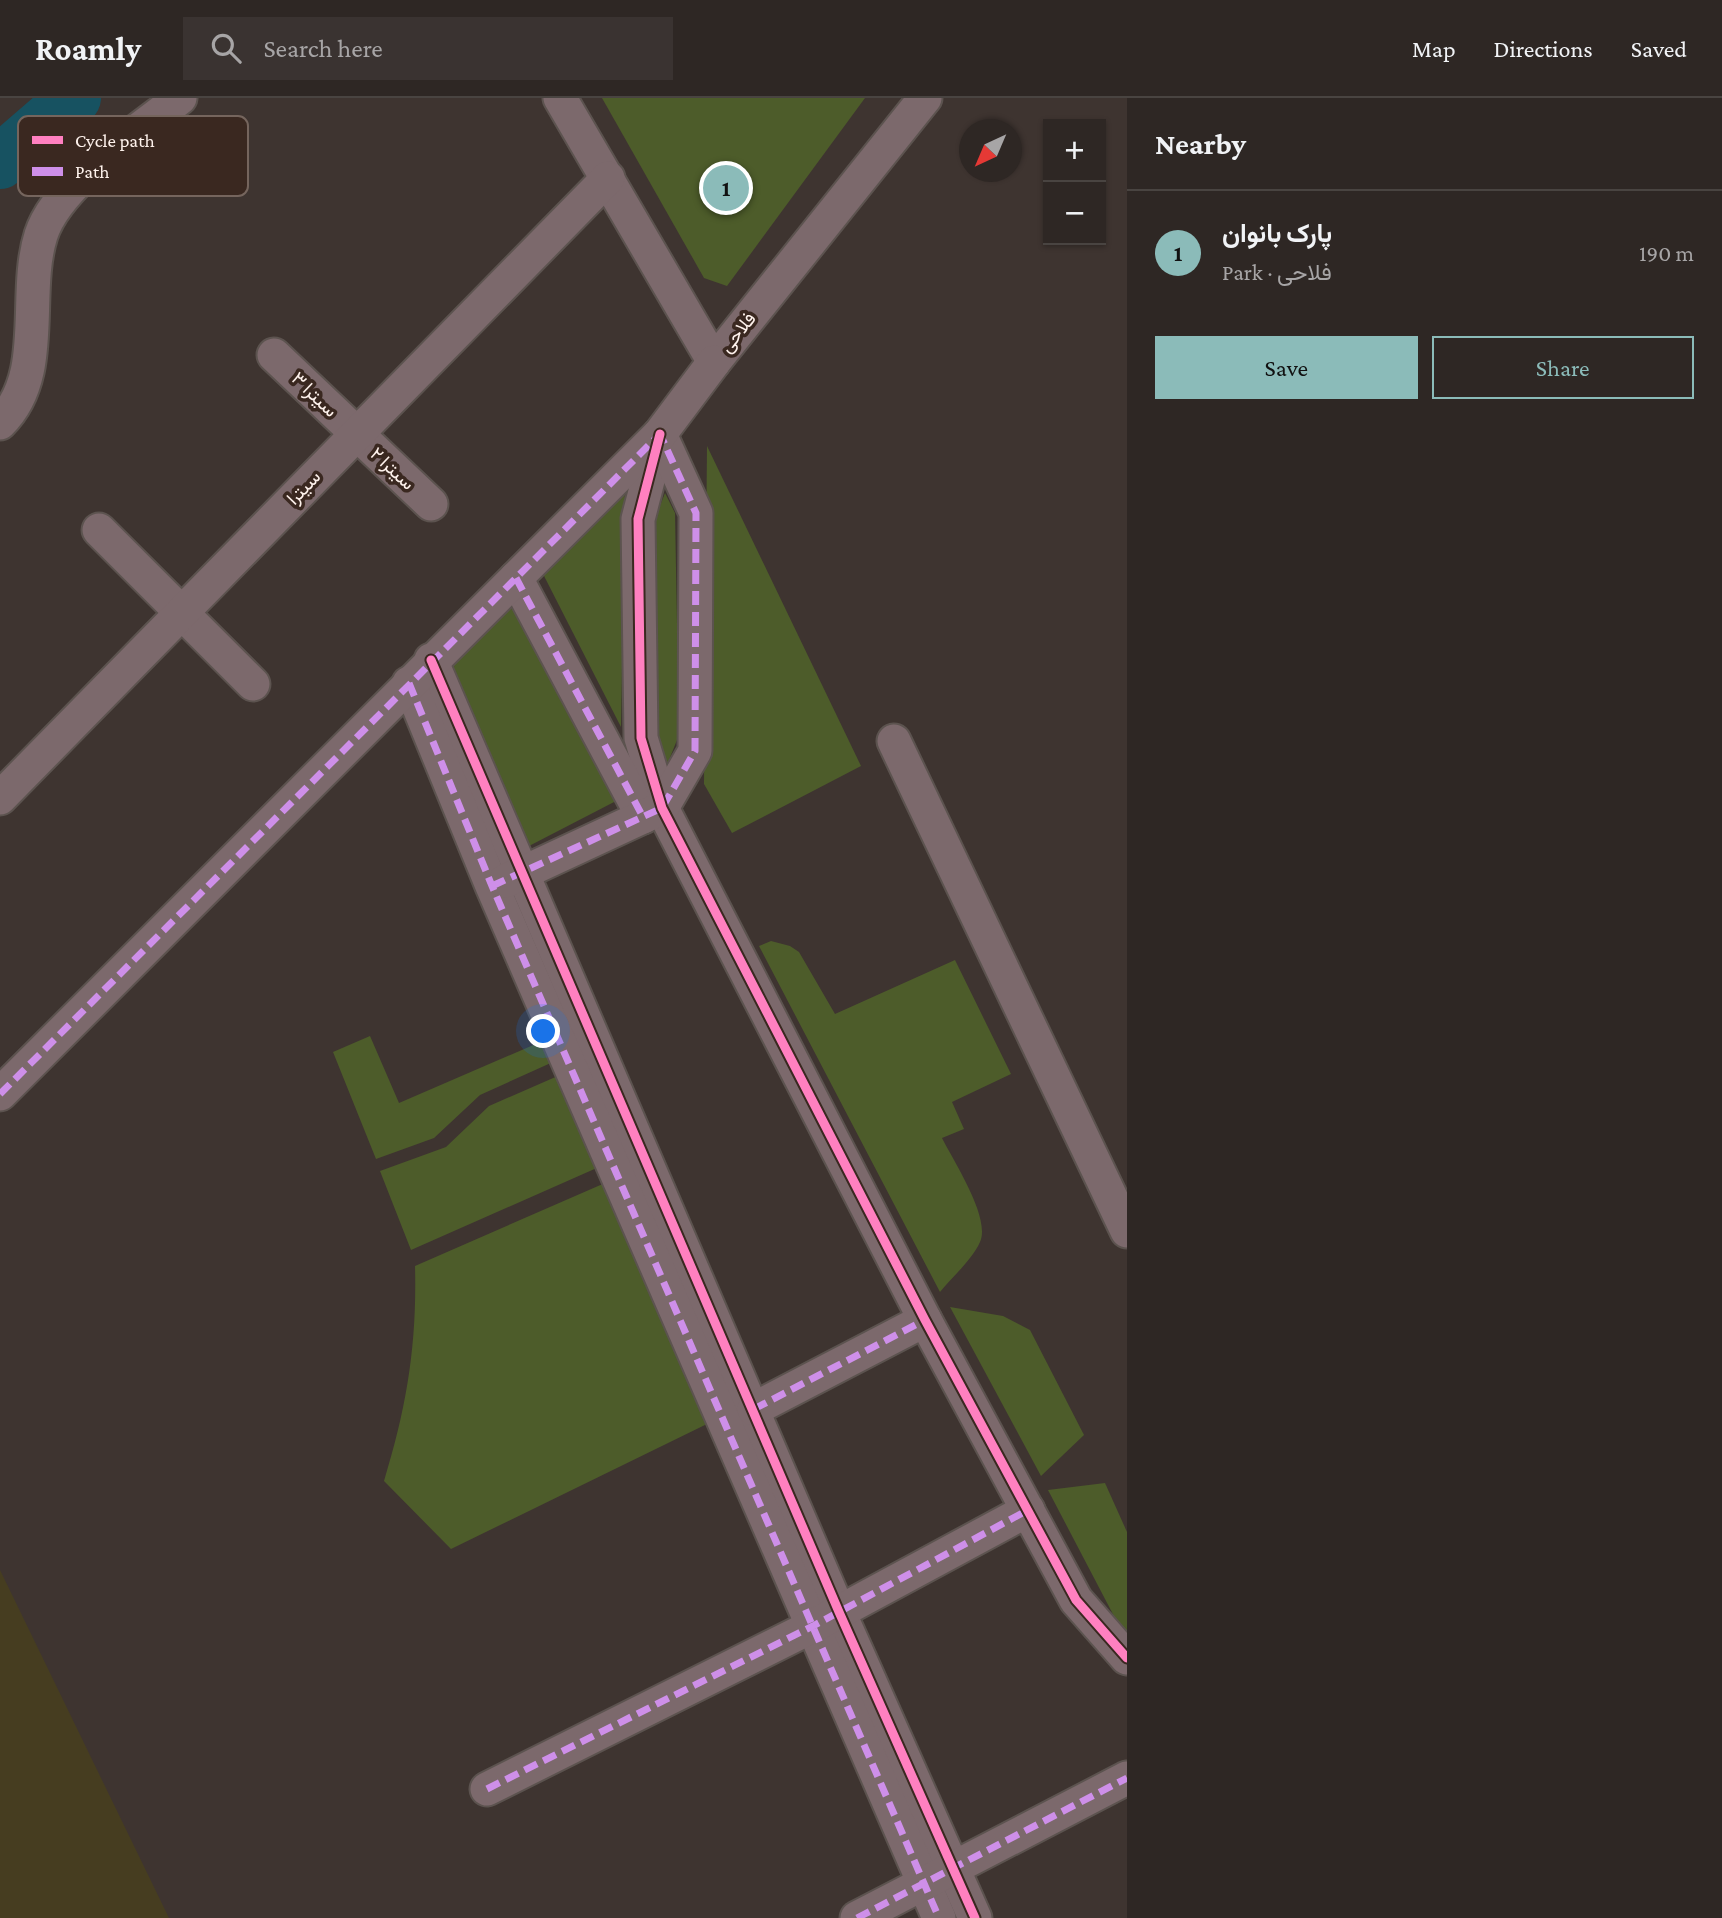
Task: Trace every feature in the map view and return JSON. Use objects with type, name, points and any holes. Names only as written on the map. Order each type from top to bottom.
[{"type":"street","points":[[157,116],[180,98]]},
{"type":"street","name":"فلاحی","points":[[561,98],[714,362],[925,98]]},
{"type":"street","name":"سیترا","points":[[0,798],[608,178]]},
{"type":"street","points":[[0,423],[12,411],[29,365],[32,285],[41,233],[65,196]]},
{"type":"street","name":"سیترا ۳","points":[[274,355],[355,433]]},
{"type":"street","points":[[0,1094],[660,433],[714,362]]},
{"type":"street","name":"سیترا ۲","points":[[355,433],[431,504]]},
{"type":"street","points":[[653,812],[641,738],[638,519],[660,433]]},
{"type":"street","points":[[492,886],[653,812],[695,751],[696,513],[660,433]]},
{"type":"street","points":[[99,530],[253,684]]},
{"type":"street","points":[[516,578],[653,812],[1076,1600],[1127,1658]]},
{"type":"street","points":[[420,671],[523,872],[754,1409],[826,1619],[939,1918]]},
{"type":"street","points":[[420,671],[492,886],[826,1619],[956,1869],[975,1918]]},
{"type":"street","points":[[894,741],[1127,1231]]},
{"type":"street","points":[[754,1409],[925,1320]]},
{"type":"street","points":[[487,1789],[826,1619],[1028,1510]]},
{"type":"street","points":[[857,1918],[1127,1778]]},
{"type":"green space","points":[[602,98],[865,98],[727,286],[704,278]]},
{"type":"green space","points":[[707,446],[861,766],[732,833],[704,784]]},
{"type":"green space","points":[[625,490],[621,727],[541,570]]},
{"type":"green space","points":[[665,493],[675,513],[679,735],[667,765],[657,731],[656,516]]},
{"type":"green space","points":[[513,605],[616,801],[529,846],[447,665]]},
{"type":"green space","points":[[771,941],[790,946],[799,952],[835,1014],[955,960],[1011,1074],[952,1102],[964,1129],[942,1138],[970,1190],[982,1232],[980,1242],[972,1255],[940,1292],[759,946]]},
{"type":"green space","points":[[370,1036],[399,1103],[545,1040],[553,1062],[480,1095],[434,1138],[376,1159],[333,1052]]},
{"type":"green space","points":[[560,1075],[599,1167],[411,1250],[380,1171],[446,1147],[489,1106]]},
{"type":"green space","points":[[605,1183],[709,1423],[451,1549],[384,1481],[399,1427],[409,1375],[415,1266]]},
{"type":"green space","points":[[950,1307],[1003,1316],[1030,1330],[1084,1435],[1041,1476]]},
{"type":"green space","points":[[1105,1483],[1127,1532],[1127,1641],[1048,1490]]},
{"type":"sand","points":[[0,1570],[169,1918],[0,1918]]},
{"type":"waterway","points":[[53,116],[74,98]]},
{"type":"waterway","points":[[0,162],[18,146]]},
{"type":"marked path","points":[[492,886],[662,808],[695,751],[696,513],[660,434]]},
{"type":"marked path","points":[[0,1094],[658,436]]},
{"type":"marked path","points":[[516,578],[643,817]]},
{"type":"marked path","points":[[409,683],[492,886],[939,1918]]},
{"type":"marked path","points":[[754,1409],[925,1320]]},
{"type":"marked path","points":[[487,1789],[813,1626],[1028,1510]]},
{"type":"marked path","points":[[857,1918],[1127,1778]]},
{"type":"cycle path","points":[[660,434],[638,519],[641,738],[662,808],[925,1320],[1076,1600],[1127,1658]]},
{"type":"cycle path","points":[[431,660],[839,1612],[975,1918]]},
{"type":"place","name":"پارک بانوان","points":[[726,188]]}]
